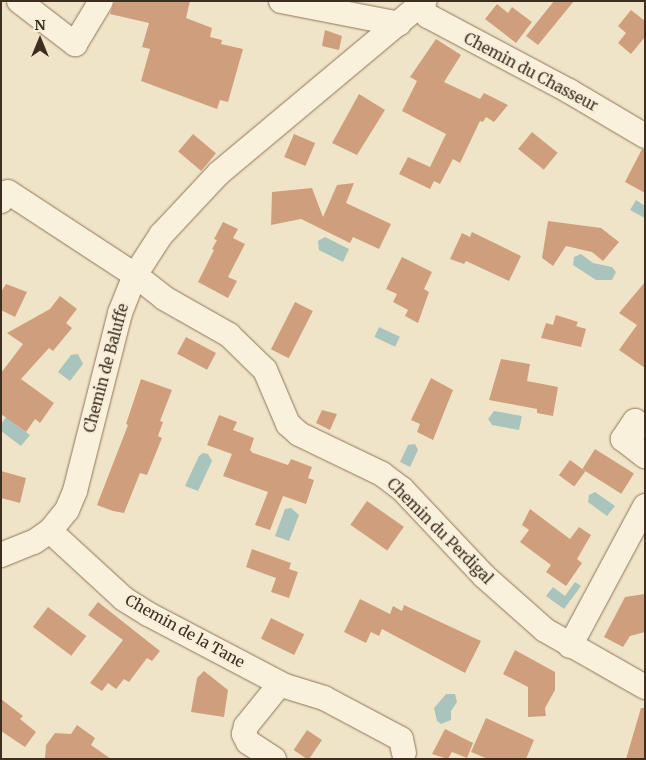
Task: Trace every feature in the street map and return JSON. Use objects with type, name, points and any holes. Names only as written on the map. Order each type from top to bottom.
[{"type":"street","points":[[19,1],[75,44],[101,1]]},
{"type":"street","points":[[281,1],[399,24]]},
{"type":"street","name":"Chemin de Baluffe","points":[[1,555],[34,542],[50,531],[67,510],[75,490],[108,351],[135,275],[161,235],[219,173],[422,4]]},
{"type":"street","name":"Chemin du Chasseur","points":[[422,4],[428,16],[569,91],[645,136]]},
{"type":"street","name":"Chemin du Perdigal","points":[[1,201],[8,192],[135,275],[164,298],[229,335],[265,370],[288,424],[300,434],[382,474],[402,489],[484,576],[545,630],[570,646],[645,687]]},
{"type":"street","points":[[645,428],[635,421],[623,439],[645,456]]},
{"type":"street","points":[[570,646],[645,506]]},
{"type":"street","name":"Chemin de la Tane","points":[[50,531],[124,599],[280,684],[324,698],[401,739],[404,753]]},
{"type":"street","points":[[274,759],[248,742],[244,734],[246,726],[280,684]]},
{"type":"water","points":[[636,200],[645,206],[645,218],[630,210]]},
{"type":"water","points":[[325,237],[349,249],[343,262],[319,250],[318,241]]},
{"type":"water","points":[[581,254],[593,263],[612,267],[616,272],[612,280],[596,280],[573,265],[574,257]]},
{"type":"water","points":[[379,327],[400,337],[395,347],[374,337]]},
{"type":"water","points":[[78,354],[83,364],[70,381],[58,372],[71,355]]},
{"type":"water","points":[[494,411],[522,416],[519,430],[492,425],[488,419]]},
{"type":"water","points":[[10,412],[16,425],[30,435],[21,446],[1,431],[1,424]]},
{"type":"water","points":[[415,444],[418,450],[410,467],[400,462],[408,445]]},
{"type":"water","points":[[203,453],[208,454],[212,461],[198,491],[185,486],[199,456]]},
{"type":"water","points":[[595,492],[615,506],[607,516],[588,502],[589,495]]},
{"type":"water","points":[[291,508],[299,515],[289,541],[275,536],[285,509]]},
{"type":"water","points":[[575,582],[581,586],[564,609],[546,596],[553,587],[565,596]]},
{"type":"water","points":[[446,694],[455,694],[457,702],[451,711],[451,720],[441,724],[437,721],[434,708]]},
{"type":"building","points":[[115,1],[190,1],[186,18],[212,28],[210,37],[222,40],[221,44],[243,49],[228,102],[220,100],[217,109],[141,81],[150,49],[142,47],[149,23],[110,14]]},
{"type":"building","points":[[554,1],[574,1],[538,45],[526,36]]},
{"type":"building","points":[[497,4],[508,13],[512,7],[532,22],[516,43],[485,19]]},
{"type":"building","points":[[631,10],[645,21],[645,37],[631,54],[618,43],[626,33],[618,26]]},
{"type":"building","points":[[325,30],[342,36],[339,50],[322,46]]},
{"type":"building","points":[[436,39],[461,55],[444,82],[480,99],[484,93],[508,105],[494,122],[486,117],[483,122],[480,121],[460,163],[453,159],[440,184],[434,181],[430,189],[399,174],[408,157],[430,167],[446,134],[402,111],[417,81],[410,77]]},
{"type":"building","points":[[359,94],[385,110],[357,155],[332,143]]},
{"type":"building","points":[[532,132],[558,153],[544,170],[518,149]]},
{"type":"building","points":[[193,134],[216,153],[201,171],[178,152]]},
{"type":"building","points":[[294,134],[315,143],[305,166],[284,157]]},
{"type":"building","points":[[642,149],[645,150],[645,193],[625,182]]},
{"type":"building","points":[[354,183],[346,203],[391,224],[379,249],[353,237],[350,243],[301,219],[271,225],[272,192],[312,188],[323,217],[337,185]]},
{"type":"building","points":[[548,221],[601,228],[619,242],[603,261],[592,252],[566,246],[553,266],[542,258]]},
{"type":"building","points":[[223,222],[238,229],[233,238],[245,244],[228,277],[237,281],[228,298],[198,282],[214,250],[212,249],[217,240],[214,239]]},
{"type":"building","points":[[472,232],[521,256],[509,281],[466,261],[464,264],[450,259],[462,233],[470,237]]},
{"type":"building","points":[[402,257],[432,272],[424,289],[429,292],[418,323],[405,316],[408,310],[393,302],[397,294],[386,289]]},
{"type":"building","points":[[645,282],[645,368],[619,350],[637,325],[619,313]]},
{"type":"building","points":[[6,284],[27,292],[15,317],[1,310],[1,292]]},
{"type":"building","points":[[60,296],[77,309],[66,323],[72,328],[53,351],[49,348],[21,379],[54,403],[40,423],[35,419],[26,432],[1,414],[1,373],[23,344],[7,333],[50,309]]},
{"type":"building","points":[[295,302],[313,311],[289,358],[271,349]]},
{"type":"building","points":[[556,315],[578,322],[576,326],[586,329],[581,347],[541,338],[546,323],[553,325]]},
{"type":"building","points":[[186,337],[216,353],[207,370],[177,354]]},
{"type":"building","points":[[501,359],[530,364],[527,381],[558,387],[553,416],[537,413],[537,409],[489,400]]},
{"type":"building","points":[[431,378],[453,390],[433,440],[417,432],[420,424],[411,420]]},
{"type":"building","points":[[141,379],[172,390],[160,421],[163,422],[158,436],[162,438],[147,475],[140,473],[124,513],[97,505],[128,425],[126,424]]},
{"type":"building","points":[[322,410],[337,414],[330,430],[316,423]]},
{"type":"building","points":[[219,415],[237,422],[233,430],[254,438],[250,450],[253,453],[288,465],[291,459],[312,467],[308,478],[314,480],[306,504],[283,496],[270,530],[255,525],[268,492],[223,476],[232,454],[207,445]]},
{"type":"building","points":[[595,449],[634,473],[621,494],[582,469]]},
{"type":"building","points":[[570,460],[585,471],[574,487],[559,475]]},
{"type":"building","points":[[1,471],[26,478],[20,503],[1,498]]},
{"type":"building","points":[[367,501],[404,527],[387,551],[350,525]]},
{"type":"building","points":[[530,509],[570,539],[579,527],[591,535],[577,559],[582,563],[566,586],[546,572],[551,565],[520,542],[529,530],[522,525]]},
{"type":"building","points":[[252,549],[291,563],[289,569],[298,572],[289,598],[271,592],[276,578],[246,567]]},
{"type":"building","points":[[645,594],[645,632],[630,636],[623,647],[604,637],[625,597]]},
{"type":"building","points":[[360,599],[390,614],[393,606],[402,611],[404,605],[481,641],[465,673],[382,629],[379,636],[371,632],[366,643],[344,632]]},
{"type":"building","points":[[98,602],[160,651],[152,661],[147,658],[129,682],[124,679],[116,689],[108,683],[102,691],[90,683],[123,640],[88,615]]},
{"type":"building","points":[[48,607],[86,636],[71,656],[33,627]]},
{"type":"building","points":[[271,618],[304,634],[294,655],[261,639]]},
{"type":"building","points":[[515,650],[555,672],[555,690],[545,708],[546,716],[528,717],[528,687],[503,674]]},
{"type":"building","points":[[204,671],[228,690],[224,717],[191,712],[197,678]]},
{"type":"building","points":[[1,699],[23,716],[20,719],[36,732],[25,747],[1,731]]},
{"type":"building","points":[[641,708],[645,708],[645,759],[626,759]]},
{"type":"building","points":[[486,718],[534,740],[526,759],[488,759],[471,752]]},
{"type":"building","points":[[77,725],[95,738],[91,745],[111,759],[45,758],[46,745],[55,733],[71,734]]},
{"type":"building","points":[[445,729],[473,743],[467,758],[452,752],[448,759],[432,754]]},
{"type":"building","points":[[307,730],[322,740],[309,759],[294,750]]}]
